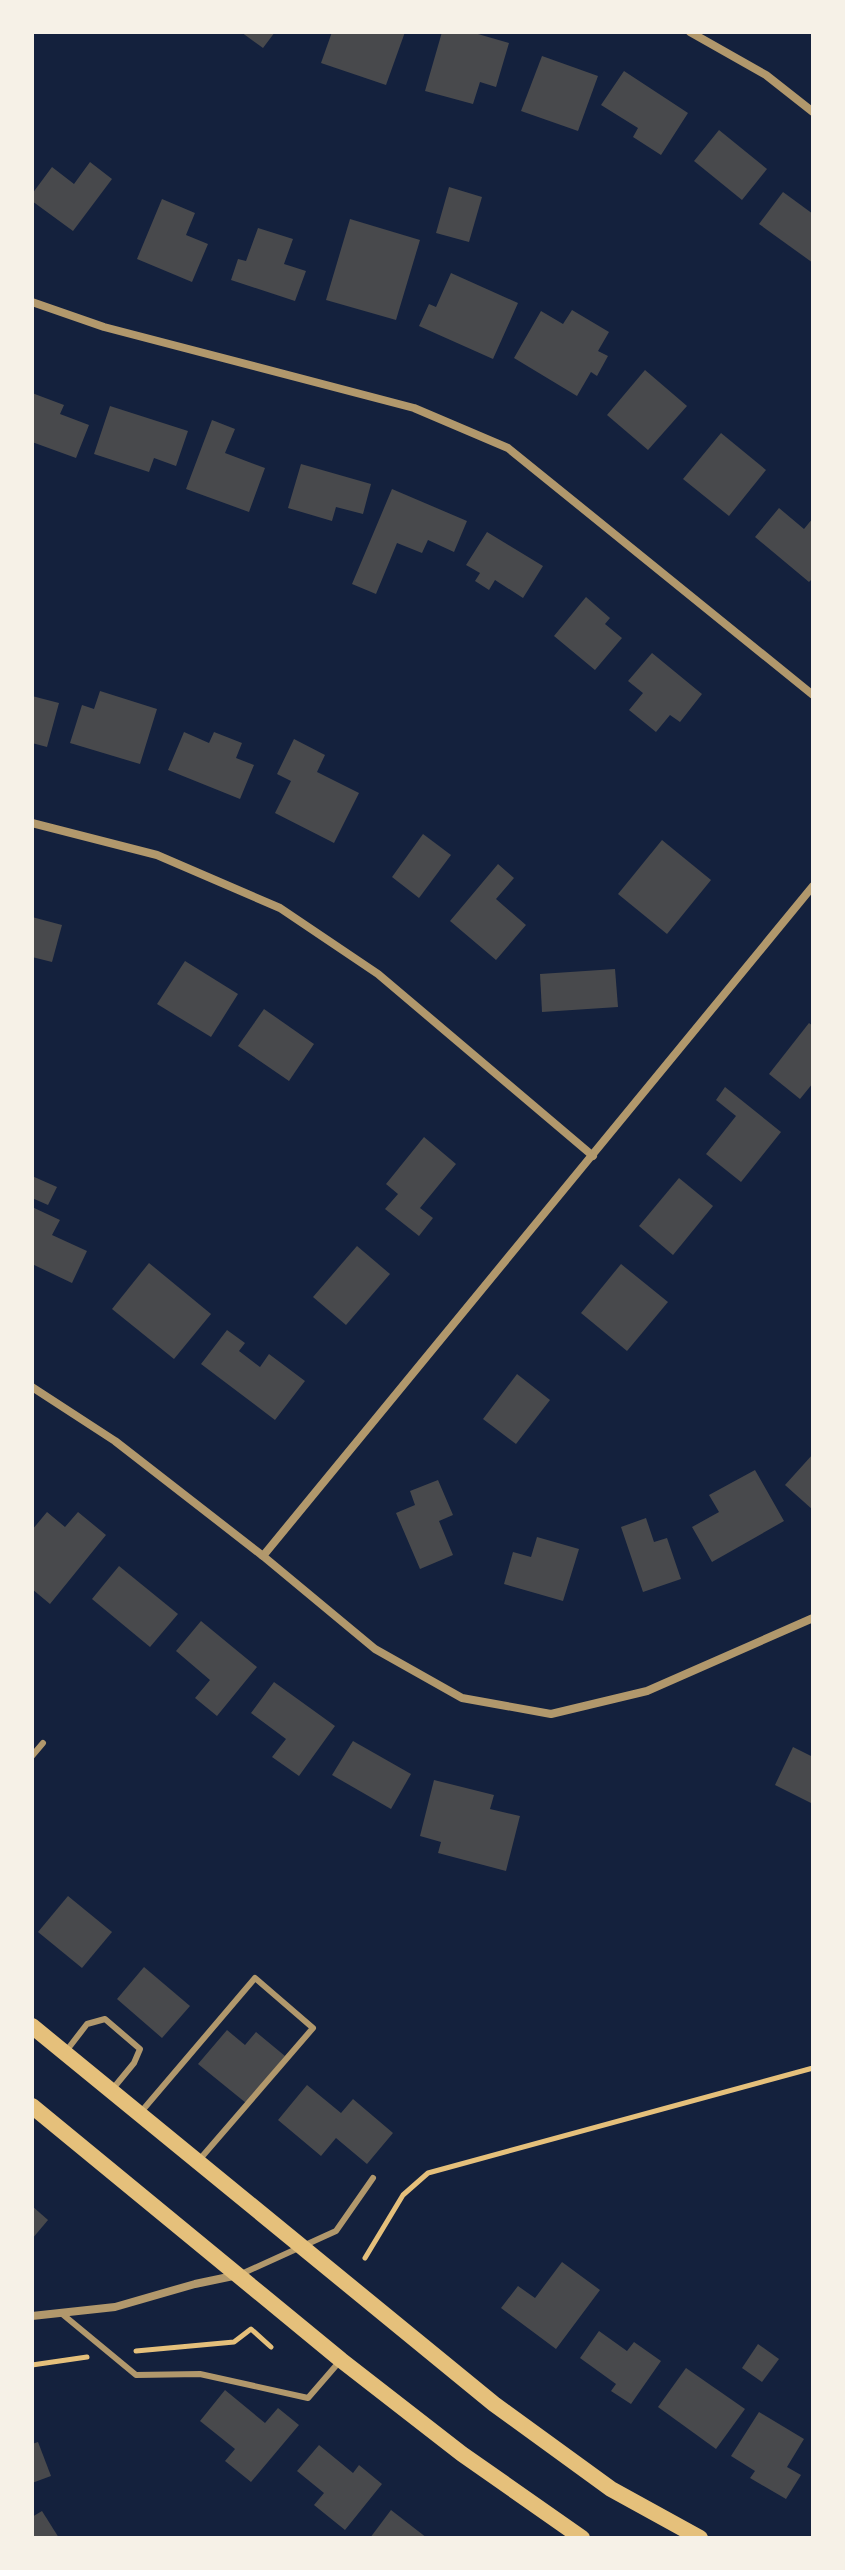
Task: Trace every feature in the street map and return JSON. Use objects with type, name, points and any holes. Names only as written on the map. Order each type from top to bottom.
[{"type":"main road","points":[[32,2026],[494,2404],[611,2489],[700,2538]]},
{"type":"main road","points":[[32,2106],[341,2360],[462,2454],[582,2538]]},
{"type":"street","points":[[690,32],[766,75],[813,112]]},
{"type":"street","points":[[32,302],[104,327],[414,408],[508,448],[813,695]]},
{"type":"street","points":[[32,823],[157,855],[280,908],[378,974],[593,1156]]},
{"type":"street","points":[[263,1556],[813,886]]},
{"type":"street","points":[[32,1387],[115,1441],[263,1556],[375,1649],[462,1698],[551,1714],[647,1691],[813,1618]]},
{"type":"street","points":[[32,2316],[115,2307],[239,2275]]},
{"type":"lane","points":[[32,1756],[43,1743]]},
{"type":"lane","points":[[140,2114],[255,1978],[313,2028],[198,2162]]},
{"type":"lane","points":[[65,2053],[87,2024],[105,2019],[140,2049],[134,2063],[111,2091]]},
{"type":"lane","points":[[239,2275],[336,2231],[373,2178]]},
{"type":"lane","points":[[61,2313],[136,2375],[200,2374],[308,2398],[341,2360]]},
{"type":"path","points":[[365,2258],[403,2195],[428,2173],[813,2068]]},
{"type":"path","points":[[32,2365],[171,2346],[234,2342],[251,2329],[271,2347]]},
{"type":"building","points":[[241,32],[275,32],[263,48]]},
{"type":"building","points":[[332,32],[405,32],[386,85],[321,63]]},
{"type":"building","points":[[442,32],[471,32],[509,43],[496,87],[480,82],[473,104],[425,91]]},
{"type":"building","points":[[542,56],[598,76],[578,131],[521,111]]},
{"type":"building","points":[[624,71],[688,113],[661,155],[633,137],[638,128],[601,105]]},
{"type":"building","points":[[719,130],[767,169],[742,200],[694,161]]},
{"type":"building","points":[[90,162],[112,179],[73,231],[32,201],[32,194],[52,167],[74,184]]},
{"type":"building","points":[[449,187],[482,197],[469,242],[436,233]]},
{"type":"building","points":[[783,192],[813,214],[813,263],[759,224]]},
{"type":"building","points":[[162,199],[195,213],[186,235],[208,244],[192,282],[137,259]]},
{"type":"building","points":[[350,219],[420,240],[396,320],[326,300]]},
{"type":"building","points":[[258,228],[293,239],[284,264],[306,271],[295,301],[231,280],[238,259],[246,261]]},
{"type":"building","points":[[451,273],[518,303],[493,359],[419,326],[429,304],[436,307]]},
{"type":"building","points":[[572,310],[609,332],[598,351],[608,356],[597,376],[591,372],[577,396],[514,358],[541,311],[563,324]]},
{"type":"building","points":[[645,370],[687,406],[648,450],[607,415]]},
{"type":"building","points":[[32,393],[64,405],[60,414],[89,425],[76,458],[32,442]]},
{"type":"building","points":[[110,406],[188,431],[176,466],[154,458],[149,472],[94,454]]},
{"type":"building","points":[[212,420],[235,429],[225,453],[265,468],[249,512],[186,489]]},
{"type":"building","points":[[721,433],[766,470],[729,516],[683,479]]},
{"type":"building","points":[[301,464],[371,484],[363,514],[336,507],[332,521],[288,508]]},
{"type":"building","points":[[392,489],[467,521],[454,552],[428,540],[422,553],[397,543],[376,594],[352,584]]},
{"type":"building","points":[[779,508],[804,529],[813,518],[813,578],[809,582],[755,537]]},
{"type":"building","points":[[487,532],[543,566],[523,598],[495,580],[489,590],[475,581],[480,573],[466,565]]},
{"type":"building","points":[[586,597],[610,618],[605,624],[622,638],[595,670],[554,636]]},
{"type":"building","points":[[652,653],[702,694],[680,722],[670,715],[656,732],[629,710],[643,693],[628,681]]},
{"type":"building","points":[[100,691],[157,709],[140,764],[70,743],[82,705],[94,709]]},
{"type":"building","points":[[32,696],[59,703],[47,747],[32,743]]},
{"type":"building","points":[[184,732],[209,743],[214,732],[242,743],[236,758],[254,765],[240,799],[168,770]]},
{"type":"building","points":[[294,739],[325,755],[317,772],[359,793],[334,843],[275,813],[291,781],[277,774]]},
{"type":"building","points":[[423,834],[451,855],[419,898],[392,877]]},
{"type":"building","points":[[662,840],[711,880],[667,934],[618,894]]},
{"type":"building","points":[[498,864],[514,878],[496,899],[526,925],[496,960],[450,921]]},
{"type":"building","points":[[32,917],[62,925],[52,962],[32,957]]},
{"type":"building","points":[[185,961],[238,994],[211,1037],[157,1004]]},
{"type":"building","points":[[615,969],[618,1007],[542,1012],[540,974]]},
{"type":"building","points":[[264,1009],[314,1044],[289,1081],[238,1046]]},
{"type":"building","points":[[809,1023],[813,1026],[813,1083],[800,1099],[769,1074]]},
{"type":"building","points":[[725,1087],[781,1132],[741,1182],[706,1154],[736,1116],[716,1100]]},
{"type":"building","points":[[424,1137],[456,1164],[420,1208],[433,1218],[419,1236],[385,1209],[398,1194],[386,1184]]},
{"type":"building","points":[[32,1176],[57,1187],[48,1205],[32,1198]]},
{"type":"building","points":[[679,1178],[713,1206],[673,1255],[639,1226]]},
{"type":"building","points":[[32,1207],[60,1220],[52,1235],[87,1251],[72,1283],[32,1264]]},
{"type":"building","points":[[357,1246],[390,1274],[346,1325],[313,1297]]},
{"type":"building","points":[[149,1263],[211,1314],[174,1359],[112,1309]]},
{"type":"building","points":[[621,1264],[668,1302],[627,1351],[581,1313]]},
{"type":"building","points":[[227,1330],[245,1343],[239,1351],[260,1367],[269,1354],[305,1381],[275,1420],[201,1364]]},
{"type":"building","points":[[517,1374],[550,1400],[516,1444],[483,1419]]},
{"type":"building","points":[[813,1454],[813,1510],[785,1485]]},
{"type":"building","points":[[755,1470],[784,1521],[712,1562],[692,1527],[719,1512],[709,1495]]},
{"type":"building","points":[[438,1480],[453,1515],[439,1521],[453,1555],[420,1569],[396,1513],[415,1505],[410,1491]]},
{"type":"building","points":[[47,1512],[65,1527],[78,1512],[106,1535],[50,1604],[32,1589],[32,1530]]},
{"type":"building","points":[[646,1518],[654,1542],[667,1538],[681,1579],[643,1592],[621,1527]]},
{"type":"building","points":[[537,1537],[579,1549],[563,1601],[504,1584],[513,1552],[531,1557]]},
{"type":"building","points":[[119,1566],[178,1614],[150,1647],[92,1599]]},
{"type":"building","points":[[201,1621],[257,1667],[217,1716],[195,1698],[210,1680],[176,1651]]},
{"type":"building","points":[[274,1682],[335,1726],[299,1776],[272,1757],[286,1739],[251,1713]]},
{"type":"building","points":[[353,1741],[411,1774],[391,1809],[332,1775]]},
{"type":"building","points":[[793,1747],[813,1757],[813,1804],[775,1785]]},
{"type":"building","points":[[434,1780],[494,1795],[490,1809],[520,1816],[506,1871],[438,1853],[441,1842],[420,1836]]},
{"type":"building","points":[[68,1896],[112,1932],[82,1968],[38,1932]]},
{"type":"building","points":[[144,1967],[190,2006],[162,2038],[117,1999]]},
{"type":"building","points":[[227,2030],[245,2045],[256,2032],[285,2056],[246,2103],[198,2064]]},
{"type":"building","points":[[307,2085],[341,2113],[353,2099],[393,2133],[367,2164],[336,2138],[321,2156],[278,2120]]},
{"type":"building","points":[[32,2206],[48,2220],[32,2239]]},
{"type":"building","points":[[562,2262],[600,2290],[556,2349],[501,2308],[518,2286],[535,2298]]},
{"type":"building","points":[[599,2331],[627,2351],[634,2342],[661,2361],[631,2404],[611,2391],[616,2384],[580,2358]]},
{"type":"building","points":[[758,2344],[779,2359],[762,2382],[742,2368]]},
{"type":"building","points":[[686,2368],[745,2409],[716,2449],[658,2407]]},
{"type":"building","points":[[225,2390],[265,2423],[278,2408],[299,2425],[251,2482],[225,2461],[235,2449],[200,2421]]},
{"type":"building","points":[[759,2412],[804,2439],[787,2467],[801,2475],[786,2499],[750,2478],[755,2471],[731,2456]]},
{"type":"building","points":[[38,2442],[51,2476],[32,2483],[32,2444]]},
{"type":"building","points":[[319,2445],[353,2473],[359,2465],[382,2484],[345,2530],[314,2505],[324,2493],[297,2471]]},
{"type":"building","points":[[391,2510],[427,2538],[370,2538]]},
{"type":"building","points":[[42,2511],[59,2538],[32,2538],[32,2517]]}]
